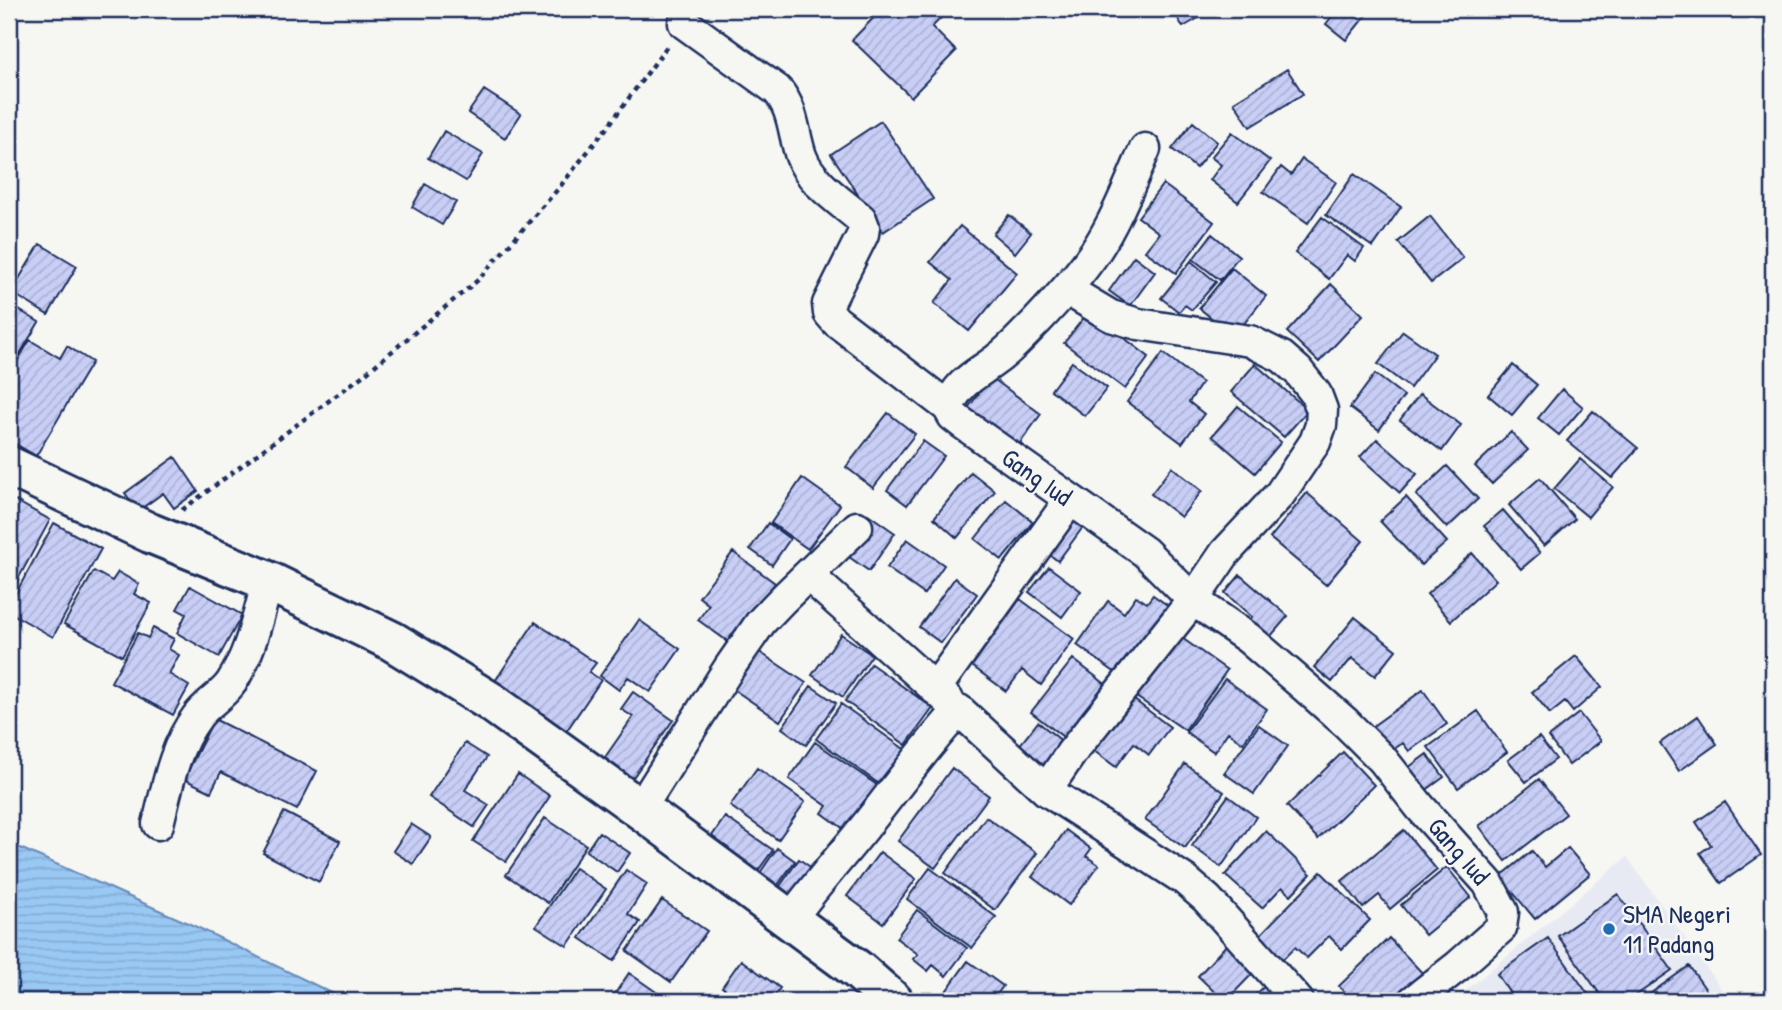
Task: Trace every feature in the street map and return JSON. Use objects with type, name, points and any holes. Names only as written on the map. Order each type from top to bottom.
[{"type":"highway","points":[[9,466],[150,533],[268,581],[392,641],[491,702],[640,809],[859,971],[893,1001]]},
{"type":"street","name":"Gang Iud","points":[[684,23],[777,90],[790,110],[805,165],[815,179],[861,219],[863,234],[828,303],[829,313],[836,321],[948,407],[953,416],[1145,552],[1193,600],[1248,638],[1346,723],[1383,760],[1420,807],[1488,883],[1503,912],[1501,928],[1413,1001]]},
{"type":"street","points":[[948,407],[963,383],[999,358],[1066,289],[1095,251],[1119,209],[1145,149]]},
{"type":"street","points":[[1046,790],[1080,742],[1193,600],[1225,553],[1280,494],[1315,442],[1321,425],[1322,410],[1316,394],[1298,371],[1282,357],[1264,347],[1250,341],[1138,324],[1111,316],[1066,289]]},
{"type":"street","points":[[935,689],[1070,500]]},
{"type":"street","points":[[640,809],[761,622],[857,527]]},
{"type":"street","points":[[808,575],[1046,790],[1185,880],[1207,899],[1298,1001]]},
{"type":"street","points":[[158,824],[171,773],[190,727],[199,714],[231,683],[248,648],[268,581]]},
{"type":"street","points":[[790,920],[959,710]]},
{"type":"path","points":[[150,533],[361,377],[478,280],[566,179],[684,23]]},
{"type":"shaded area","name":"SMA Negeri 11 Padang","points":[[1627,857],[1730,1001],[1453,1001]]},
{"type":"water","points":[[9,843],[199,928],[348,1001],[9,1001]]},
{"type":"building","points":[[882,9],[949,10],[932,27],[956,51],[911,97],[852,40]]},
{"type":"building","points":[[1172,9],[1214,9],[1183,27]]},
{"type":"building","points":[[1338,9],[1371,9],[1346,40],[1326,24]]},
{"type":"building","points":[[1287,69],[1303,94],[1250,127],[1234,102]]},
{"type":"building","points":[[484,90],[521,114],[505,138],[468,113]]},
{"type":"building","points":[[881,121],[933,199],[883,232],[831,154]]},
{"type":"building","points":[[1193,122],[1217,142],[1196,168],[1172,149]]},
{"type":"building","points":[[444,131],[483,154],[466,181],[428,158]]},
{"type":"building","points":[[1232,132],[1270,161],[1238,202],[1210,180],[1221,165],[1211,157]]},
{"type":"building","points":[[1302,159],[1336,182],[1308,223],[1263,192],[1281,167],[1291,175]]},
{"type":"building","points":[[1354,174],[1401,207],[1373,247],[1326,215]]},
{"type":"building","points":[[425,184],[456,202],[442,225],[412,207]]},
{"type":"building","points":[[1163,184],[1214,222],[1176,273],[1145,251],[1159,233],[1138,217]]},
{"type":"building","points":[[1009,215],[1031,233],[1015,253],[993,234]]},
{"type":"building","points":[[1430,216],[1463,258],[1431,283],[1398,242]]},
{"type":"building","points":[[1322,217],[1364,248],[1355,261],[1347,255],[1329,279],[1295,253]]},
{"type":"building","points":[[960,226],[1017,273],[969,331],[934,303],[952,280],[930,262]]},
{"type":"building","points":[[1212,234],[1239,256],[1220,280],[1193,259]]},
{"type":"building","points":[[40,244],[77,266],[48,315],[11,292]]},
{"type":"building","points":[[1134,256],[1155,272],[1130,306],[1109,291]]},
{"type":"building","points":[[1191,261],[1216,282],[1192,310],[1185,305],[1179,312],[1161,298]]},
{"type":"building","points":[[1232,268],[1266,296],[1234,336],[1199,308]]},
{"type":"building","points":[[1331,284],[1363,315],[1319,362],[1287,332]]},
{"type":"building","points":[[9,304],[39,322],[9,372]]},
{"type":"building","points":[[1089,311],[1149,357],[1125,389],[1064,343]]},
{"type":"building","points":[[1403,331],[1435,354],[1410,388],[1378,364]]},
{"type":"building","points":[[30,340],[60,358],[67,346],[92,362],[36,456],[9,440],[9,375]]},
{"type":"building","points":[[1163,353],[1202,383],[1189,402],[1204,414],[1182,443],[1127,402]]},
{"type":"building","points":[[1072,362],[1107,388],[1085,416],[1051,390]]},
{"type":"building","points":[[1255,364],[1308,410],[1284,437],[1231,392]]},
{"type":"building","points":[[1513,365],[1537,385],[1512,415],[1488,395]]},
{"type":"building","points":[[1375,374],[1404,396],[1379,430],[1350,408]]},
{"type":"building","points":[[991,377],[1041,414],[1018,446],[968,408]]},
{"type":"building","points":[[1562,389],[1583,407],[1559,435],[1538,418]]},
{"type":"building","points":[[1420,394],[1461,425],[1442,451],[1400,420]]},
{"type":"building","points":[[1238,406],[1281,442],[1255,473],[1212,436]]},
{"type":"building","points":[[1593,411],[1638,448],[1612,478],[1567,441]]},
{"type":"building","points":[[888,413],[915,434],[873,488],[846,467]]},
{"type":"building","points":[[1511,432],[1528,450],[1492,484],[1475,466]]},
{"type":"building","points":[[1377,439],[1417,474],[1400,493],[1360,457]]},
{"type":"building","points":[[923,441],[944,456],[907,505],[887,490]]},
{"type":"building","points":[[175,457],[198,491],[174,508],[163,493],[138,511],[125,493]]},
{"type":"building","points":[[1580,459],[1613,487],[1588,517],[1554,489]]},
{"type":"building","points":[[1447,466],[1478,499],[1447,528],[1416,495]]},
{"type":"building","points":[[1172,467],[1202,491],[1181,517],[1151,494]]},
{"type":"building","points":[[971,472],[995,491],[957,538],[934,518]]},
{"type":"building","points":[[802,478],[840,505],[808,549],[771,523]]},
{"type":"building","points":[[1540,478],[1575,519],[1544,546],[1509,505]]},
{"type":"building","points":[[1307,493],[1363,541],[1326,585],[1270,538]]},
{"type":"building","points":[[9,497],[50,520],[9,596]]},
{"type":"building","points":[[1406,497],[1447,542],[1421,565],[1380,521]]},
{"type":"building","points":[[1006,500],[1033,522],[1002,560],[975,539]]},
{"type":"building","points":[[1503,510],[1540,553],[1521,569],[1484,526]]},
{"type":"building","points":[[868,514],[895,533],[869,571],[842,552]]},
{"type":"building","points":[[1066,514],[1083,527],[1058,561],[1041,548]]},
{"type":"building","points":[[54,523],[101,549],[53,637],[9,612],[9,606]]},
{"type":"building","points":[[768,523],[790,539],[772,565],[750,549]]},
{"type":"building","points":[[907,539],[944,565],[924,594],[887,568]]},
{"type":"building","points":[[733,552],[775,583],[730,643],[698,620],[709,605],[699,597]]},
{"type":"building","points":[[1472,553],[1496,580],[1451,621],[1427,594]]},
{"type":"building","points":[[1049,567],[1081,591],[1062,617],[1029,592]]},
{"type":"building","points":[[94,571],[112,581],[118,572],[139,584],[134,594],[151,603],[122,656],[64,624]]},
{"type":"building","points":[[1240,575],[1288,616],[1264,644],[1243,626],[1252,617],[1225,593]]},
{"type":"building","points":[[955,578],[977,594],[941,643],[919,627]]},
{"type":"building","points":[[190,586],[242,615],[219,657],[177,633],[186,614],[177,609]]},
{"type":"building","points":[[1153,595],[1177,612],[1127,681],[1077,645],[1108,601],[1124,613],[1136,596],[1147,603]]},
{"type":"building","points":[[1020,599],[1074,639],[1041,685],[1022,670],[1006,691],[972,666]]},
{"type":"building","points":[[1355,617],[1396,650],[1375,676],[1352,658],[1332,682],[1314,667]]},
{"type":"building","points":[[639,620],[680,649],[650,692],[628,677],[619,690],[600,676]]},
{"type":"building","points":[[535,622],[596,663],[589,672],[601,680],[563,736],[491,687]]},
{"type":"building","points":[[153,628],[174,639],[169,649],[179,655],[169,674],[189,686],[173,715],[111,682],[138,633],[148,638]]},
{"type":"building","points":[[1172,631],[1227,670],[1185,730],[1129,692]]},
{"type":"building","points":[[841,634],[872,655],[843,697],[812,675]]},
{"type":"building","points":[[755,649],[806,683],[780,721],[730,687]]},
{"type":"building","points":[[1576,656],[1602,687],[1573,712],[1565,702],[1550,714],[1532,692]]},
{"type":"building","points":[[1073,659],[1113,690],[1071,743],[1031,712]]},
{"type":"building","points":[[871,664],[933,708],[906,745],[845,701]]},
{"type":"building","points":[[1225,679],[1267,709],[1243,743],[1228,732],[1214,752],[1186,732]]},
{"type":"building","points":[[811,686],[836,703],[806,745],[782,728]]},
{"type":"building","points":[[1423,690],[1447,724],[1409,751],[1403,743],[1388,753],[1370,728]]},
{"type":"building","points":[[633,692],[673,720],[629,783],[601,763],[633,717],[621,709]]},
{"type":"building","points":[[1125,693],[1170,727],[1149,755],[1134,743],[1116,767],[1086,745]]},
{"type":"building","points":[[841,704],[907,751],[882,786],[816,739]]},
{"type":"building","points":[[1478,711],[1507,752],[1458,788],[1428,747]]},
{"type":"building","points":[[1579,713],[1601,741],[1569,765],[1548,737]]},
{"type":"building","points":[[1698,716],[1717,744],[1679,771],[1660,743]]},
{"type":"building","points":[[214,719],[317,771],[297,810],[221,772],[211,792],[184,779]]},
{"type":"building","points":[[1038,722],[1068,746],[1043,779],[1012,755]]},
{"type":"building","points":[[1259,725],[1288,746],[1254,794],[1224,773]]},
{"type":"building","points":[[1539,737],[1556,759],[1526,782],[1508,760]]},
{"type":"building","points":[[815,742],[887,792],[855,837],[822,813],[827,806],[789,779]]},
{"type":"building","points":[[465,743],[487,757],[465,790],[489,805],[474,827],[429,797]]},
{"type":"building","points":[[1343,752],[1374,785],[1318,839],[1287,806]]},
{"type":"building","points":[[1427,754],[1444,777],[1418,796],[1401,773]]},
{"type":"building","points":[[1185,764],[1224,792],[1185,848],[1145,820]]},
{"type":"building","points":[[757,768],[805,802],[778,840],[730,806]]},
{"type":"building","points":[[952,768],[989,796],[935,868],[898,841]]},
{"type":"building","points":[[518,774],[550,796],[506,862],[473,841]]},
{"type":"building","points":[[1539,779],[1566,814],[1506,861],[1479,826]]},
{"type":"building","points":[[1228,796],[1256,817],[1221,867],[1192,846]]},
{"type":"building","points":[[1725,802],[1761,855],[1721,883],[1700,853],[1711,845],[1696,822]]},
{"type":"building","points":[[284,812],[340,841],[319,882],[263,853]]},
{"type":"building","points":[[725,817],[773,850],[749,883],[703,849]]},
{"type":"building","points":[[986,817],[1037,853],[995,910],[945,873]]},
{"type":"building","points":[[545,818],[586,845],[548,903],[506,875]]},
{"type":"building","points":[[411,824],[431,837],[413,864],[393,851]]},
{"type":"building","points":[[1066,830],[1091,849],[1086,856],[1099,865],[1069,905],[1032,877]]},
{"type":"building","points":[[1404,830],[1437,870],[1390,909],[1379,895],[1363,908],[1342,881]]},
{"type":"building","points":[[1266,831],[1311,874],[1291,895],[1282,887],[1262,908],[1225,875]]},
{"type":"building","points":[[599,832],[630,853],[617,872],[586,851]]},
{"type":"building","points":[[777,848],[795,861],[770,896],[753,883]]},
{"type":"building","points":[[1568,848],[1590,874],[1535,919],[1500,877],[1532,851],[1545,867]]},
{"type":"building","points":[[880,852],[916,879],[883,923],[847,896]]},
{"type":"building","points":[[799,859],[820,874],[794,910],[773,896]]},
{"type":"building","points":[[1447,867],[1471,897],[1425,935],[1401,905]]},
{"type":"building","points":[[575,868],[606,889],[567,946],[536,926]]},
{"type":"building","points":[[930,868],[996,917],[972,948],[907,899]]},
{"type":"building","points":[[626,870],[647,884],[628,914],[640,922],[614,961],[580,938]]},
{"type":"building","points":[[1321,872],[1370,920],[1342,949],[1329,936],[1307,958],[1295,947],[1281,961],[1257,938]]},
{"type":"building","points":[[1618,894],[1672,970],[1628,1001],[1605,1001],[1558,936]]},
{"type":"building","points":[[662,900],[707,931],[671,982],[627,951]]},
{"type":"building","points":[[917,910],[967,948],[946,976],[933,965],[928,971],[913,959],[918,954],[896,938]]},
{"type":"building","points":[[1389,938],[1427,978],[1403,1001],[1351,1001],[1339,986]]},
{"type":"building","points":[[1548,938],[1593,1001],[1515,1001],[1497,974]]},
{"type":"building","points":[[1229,942],[1257,969],[1224,1001],[1198,976]]},
{"type":"building","points":[[741,960],[780,988],[771,1001],[733,1001],[736,997],[722,987]]},
{"type":"building","points":[[968,961],[1003,986],[992,1001],[939,1001]]},
{"type":"building","points":[[1689,966],[1714,1001],[1651,1001],[1647,996]]},
{"type":"building","points":[[629,973],[669,1001],[610,1001]]},
{"type":"building","points":[[1273,978],[1288,1001],[1250,1000]]},
{"type":"place","name":"SMA Negeri 11 Padang","points":[[1609,929]]}]
